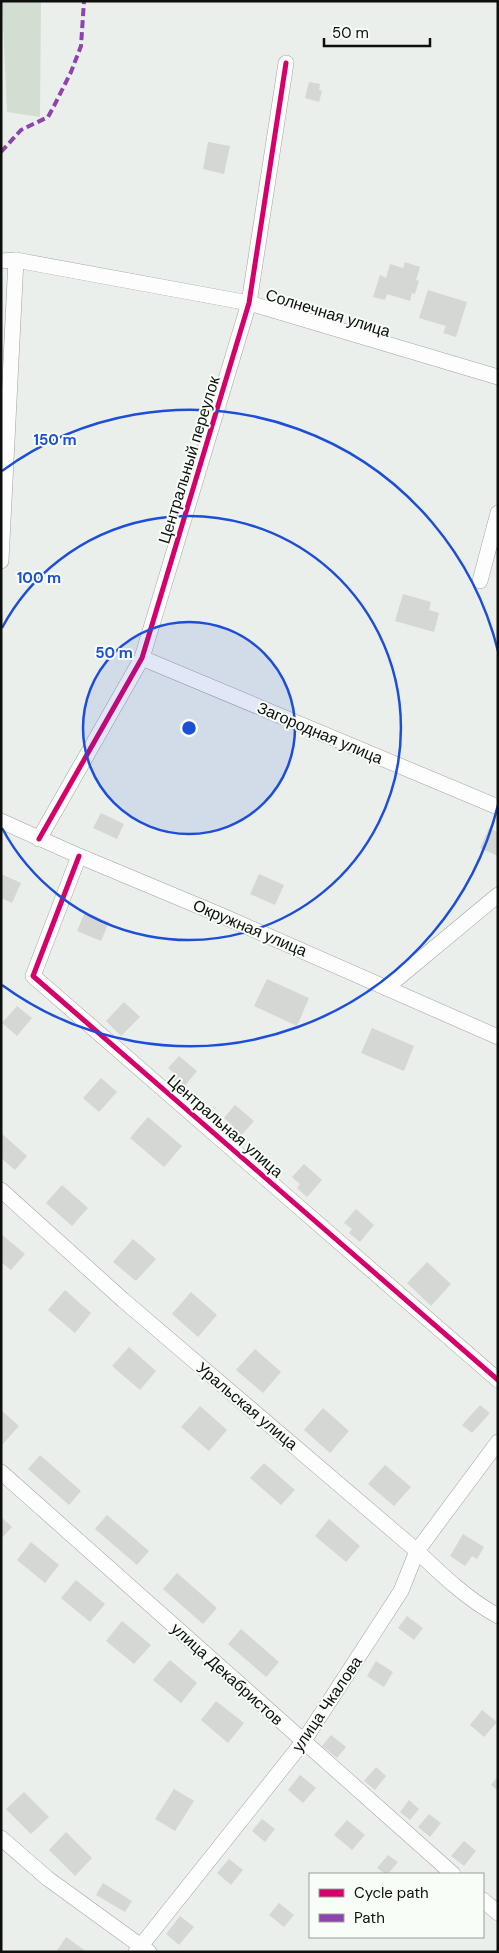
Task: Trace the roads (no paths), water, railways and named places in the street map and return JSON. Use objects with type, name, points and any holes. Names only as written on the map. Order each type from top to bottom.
[{"type":"street","name":"Центральный переулок","points":[[40,839],[142,658],[249,303],[286,63]]},
{"type":"street","name":"Солнечная улица","points":[[8,260],[249,303],[498,377]]},
{"type":"street","points":[[1,561],[8,260]]},
{"type":"street","points":[[480,581],[498,513]]},
{"type":"street","name":"Загородная улица","points":[[142,658],[498,807]]},
{"type":"street","name":"Окружная улица","points":[[1,821],[498,1037]]},
{"type":"street","name":"Центральная улица","points":[[79,856],[32,976],[498,1380]]},
{"type":"street","points":[[386,988],[498,895]]},
{"type":"street","name":"Уральская улица","points":[[1,1190],[123,1300],[477,1604],[498,1616]]},
{"type":"street","name":"улица Чкалова","points":[[142,1949],[303,1742],[401,1591],[417,1551],[498,1442]]},
{"type":"street","name":"улица Декабристов","points":[[1,1472],[453,1873]]},
{"type":"street","points":[[1,1838],[47,1878],[142,1949]]},
{"type":"street","points":[[484,1901],[498,1913]]}]
